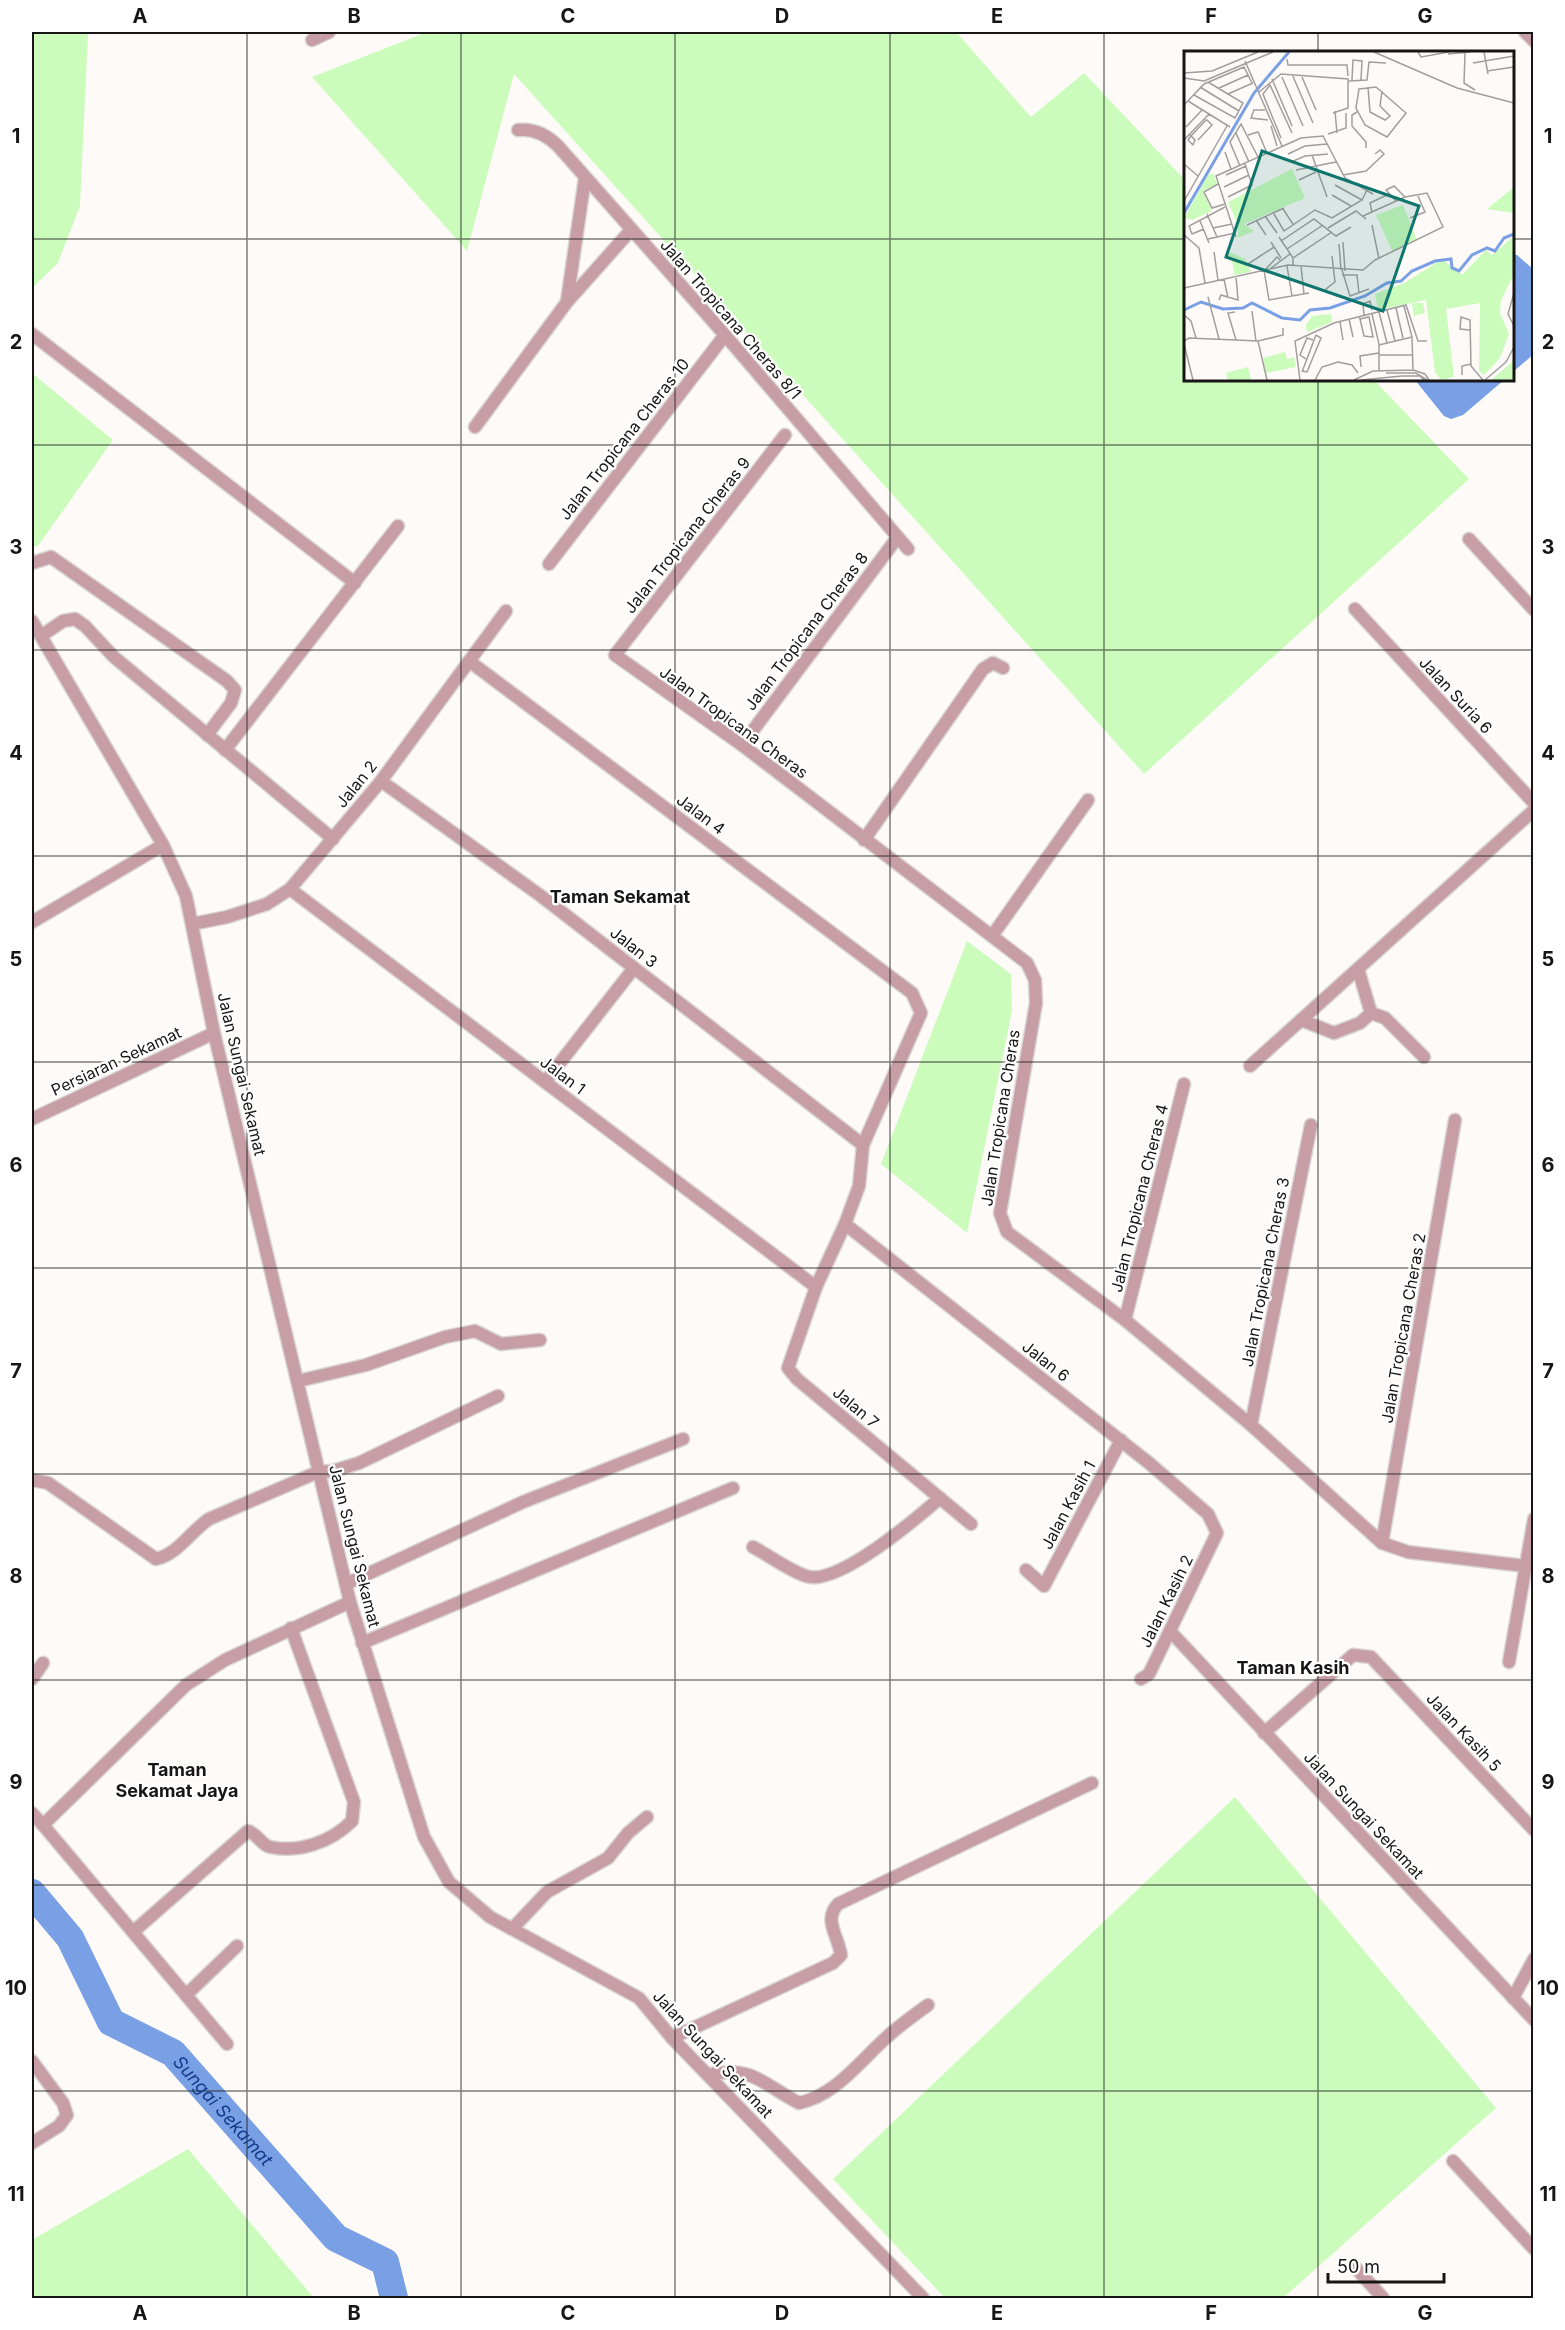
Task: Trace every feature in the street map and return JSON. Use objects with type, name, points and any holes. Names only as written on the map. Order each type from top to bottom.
[{"type":"street","points":[[312,40],[329,32]]},
{"type":"street","points":[[1525,32],[1533,41]]},
{"type":"street","name":"Jalan Tropicana Cheras 8/1","points":[[518,130],[527,129],[547,136],[725,335],[908,549]]},
{"type":"street","points":[[567,302],[585,178]]},
{"type":"street","points":[[475,427],[567,302],[631,230]]},
{"type":"street","points":[[32,334],[355,583]]},
{"type":"street","name":"Jalan Tropicana Cheras 10","points":[[549,564],[725,335]]},
{"type":"street","name":"Jalan Tropicana Cheras 9","points":[[615,655],[785,435]]},
{"type":"street","points":[[225,750],[398,526]]},
{"type":"street","name":"Jalan Tropicana Cheras 8","points":[[742,745],[897,538]]},
{"type":"street","points":[[1469,539],[1533,610]]},
{"type":"street","points":[[32,563],[51,557],[226,681],[235,690],[231,703],[207,735]]},
{"type":"street","name":"Jalan Suria 6","points":[[1354,609],[1533,803]]},
{"type":"street","name":"Jalan 2","points":[[192,924],[227,917],[267,904],[290,889],[381,781],[506,611]]},
{"type":"street","points":[[41,636],[63,621],[75,619],[85,626],[114,657],[333,839]]},
{"type":"street","name":"Jalan Sungai Sekamat","points":[[32,621],[163,845],[186,896],[214,1033],[350,1602],[424,1837],[449,1882],[490,1917],[639,1998],[672,2038],[923,2298]]},
{"type":"street","name":"Jalan Tropicana Cheras","points":[[615,655],[742,745],[1027,963],[1035,980],[1036,1003],[1000,1213],[1006,1232],[1125,1320],[1251,1425],[1382,1543],[1407,1552],[1526,1566]]},
{"type":"street","name":"Jalan 4","points":[[469,661],[912,993],[921,1013],[863,1145]]},
{"type":"street","points":[[864,840],[983,669],[993,663],[1003,668]]},
{"type":"street","name":"Jalan 3","points":[[381,781],[542,896],[863,1145]]},
{"type":"street","points":[[992,936],[1089,800]]},
{"type":"street","points":[[1250,1066],[1533,810]]},
{"type":"street","points":[[32,922],[163,845]]},
{"type":"street","name":"Jalan 1","points":[[290,889],[816,1287]]},
{"type":"street","points":[[545,1082],[634,968]]},
{"type":"street","points":[[1358,969],[1371,1013]]},
{"type":"street","points":[[1301,1020],[1334,1033],[1360,1023],[1371,1013]]},
{"type":"street","points":[[1371,1013],[1385,1018],[1424,1057]]},
{"type":"street","name":"Persiaran Sekamat","points":[[32,1119],[214,1033]]},
{"type":"street","name":"Jalan Tropicana Cheras 4","points":[[1125,1320],[1184,1084]]},
{"type":"street","name":"Jalan Tropicana Cheras 2","points":[[1382,1543],[1455,1120]]},
{"type":"street","name":"Jalan Tropicana Cheras 3","points":[[1251,1425],[1311,1125]]},
{"type":"street","points":[[816,1287],[845,1224],[859,1186],[863,1145]]},
{"type":"street","name":"Jalan 6","points":[[845,1224],[1120,1440],[1208,1514],[1217,1533]]},
{"type":"street","name":"Jalan 7","points":[[816,1287],[788,1368],[797,1379],[971,1524]]},
{"type":"street","points":[[298,1381],[366,1365],[445,1337],[475,1331],[501,1344],[540,1340]]},
{"type":"street","points":[[32,1480],[48,1483],[156,1559],[168,1557],[194,1528],[209,1518],[318,1472],[333,1471],[359,1463],[498,1396]]},
{"type":"street","points":[[346,1584],[524,1502],[683,1439]]},
{"type":"street","name":"Jalan Kasih 1","points":[[1026,1570],[1044,1586],[1120,1440]]},
{"type":"street","points":[[362,1643],[733,1488]]},
{"type":"street","points":[[753,1547],[808,1577],[826,1576],[896,1537],[940,1498]]},
{"type":"street","points":[[1509,1662],[1533,1519]]},
{"type":"street","name":"Jalan Kasih 2","points":[[1141,1679],[1149,1674],[1217,1533]]},
{"type":"street","points":[[43,1825],[186,1685],[225,1660],[350,1602]]},
{"type":"street","points":[[133,1932],[248,1831],[255,1833],[271,1847],[304,1847],[317,1844],[344,1829],[355,1816],[354,1802],[291,1628]]},
{"type":"street","name":"Jalan Sungai Sekamat","points":[[1170,1631],[1533,2020]]},
{"type":"street","name":"Jalan Kasih 5","points":[[1264,1733],[1353,1655],[1371,1657],[1533,1830]]},
{"type":"street","points":[[32,1679],[43,1663]]},
{"type":"street","points":[[672,2038],[833,1963],[841,1955],[830,1920],[831,1912],[838,1904],[1092,1783]]},
{"type":"street","points":[[32,1813],[227,2044]]},
{"type":"street","points":[[512,1929],[547,1892],[608,1858],[628,1833],[647,1817]]},
{"type":"street","points":[[186,1995],[237,1946]]},
{"type":"street","points":[[1513,1998],[1533,1959]]},
{"type":"street","points":[[708,2075],[724,2071],[747,2072],[799,2103],[814,2100],[844,2078],[888,2036],[928,2005]]},
{"type":"street","points":[[32,2061],[63,2103],[67,2115],[59,2126],[32,2143]]},
{"type":"street","points":[[1453,2162],[1533,2249]]},
{"type":"street","points":[[1355,2267],[1383,2298]]},
{"type":"green space","points":[[32,32],[88,32],[80,206],[58,263],[32,288]]},
{"type":"green space","points":[[427,32],[956,32],[1031,117],[1084,73],[1184,179],[1184,381],[1375,381],[1469,479],[1144,774],[514,74],[467,251],[312,77]]},
{"type":"green space","points":[[32,373],[113,440],[38,546],[32,547]]},
{"type":"green space","points":[[967,941],[1011,974],[1012,1011],[967,1233],[881,1164]]},
{"type":"green space","points":[[1235,1797],[1496,2108],[1283,2298],[945,2298],[833,2179]]},
{"type":"green space","points":[[188,2149],[314,2298],[32,2298],[32,2240]]},
{"type":"water","points":[[1514,255],[1533,269],[1534,354],[1514,371]]},
{"type":"water","points":[[1416,381],[1503,381],[1463,415],[1451,419],[1444,416]]},
{"type":"waterway","name":"Sungai Sekamat","points":[[32,1893],[70,1938],[111,2022],[173,2053],[336,2238],[385,2262],[394,2298]]},
{"type":"district","name":"Taman Sekamat","points":[[620,896]]},
{"type":"district","name":"Taman Kasih","points":[[1293,1667]]},
{"type":"district","name":"Taman Sekamat Jaya","points":[[177,1779]]}]
